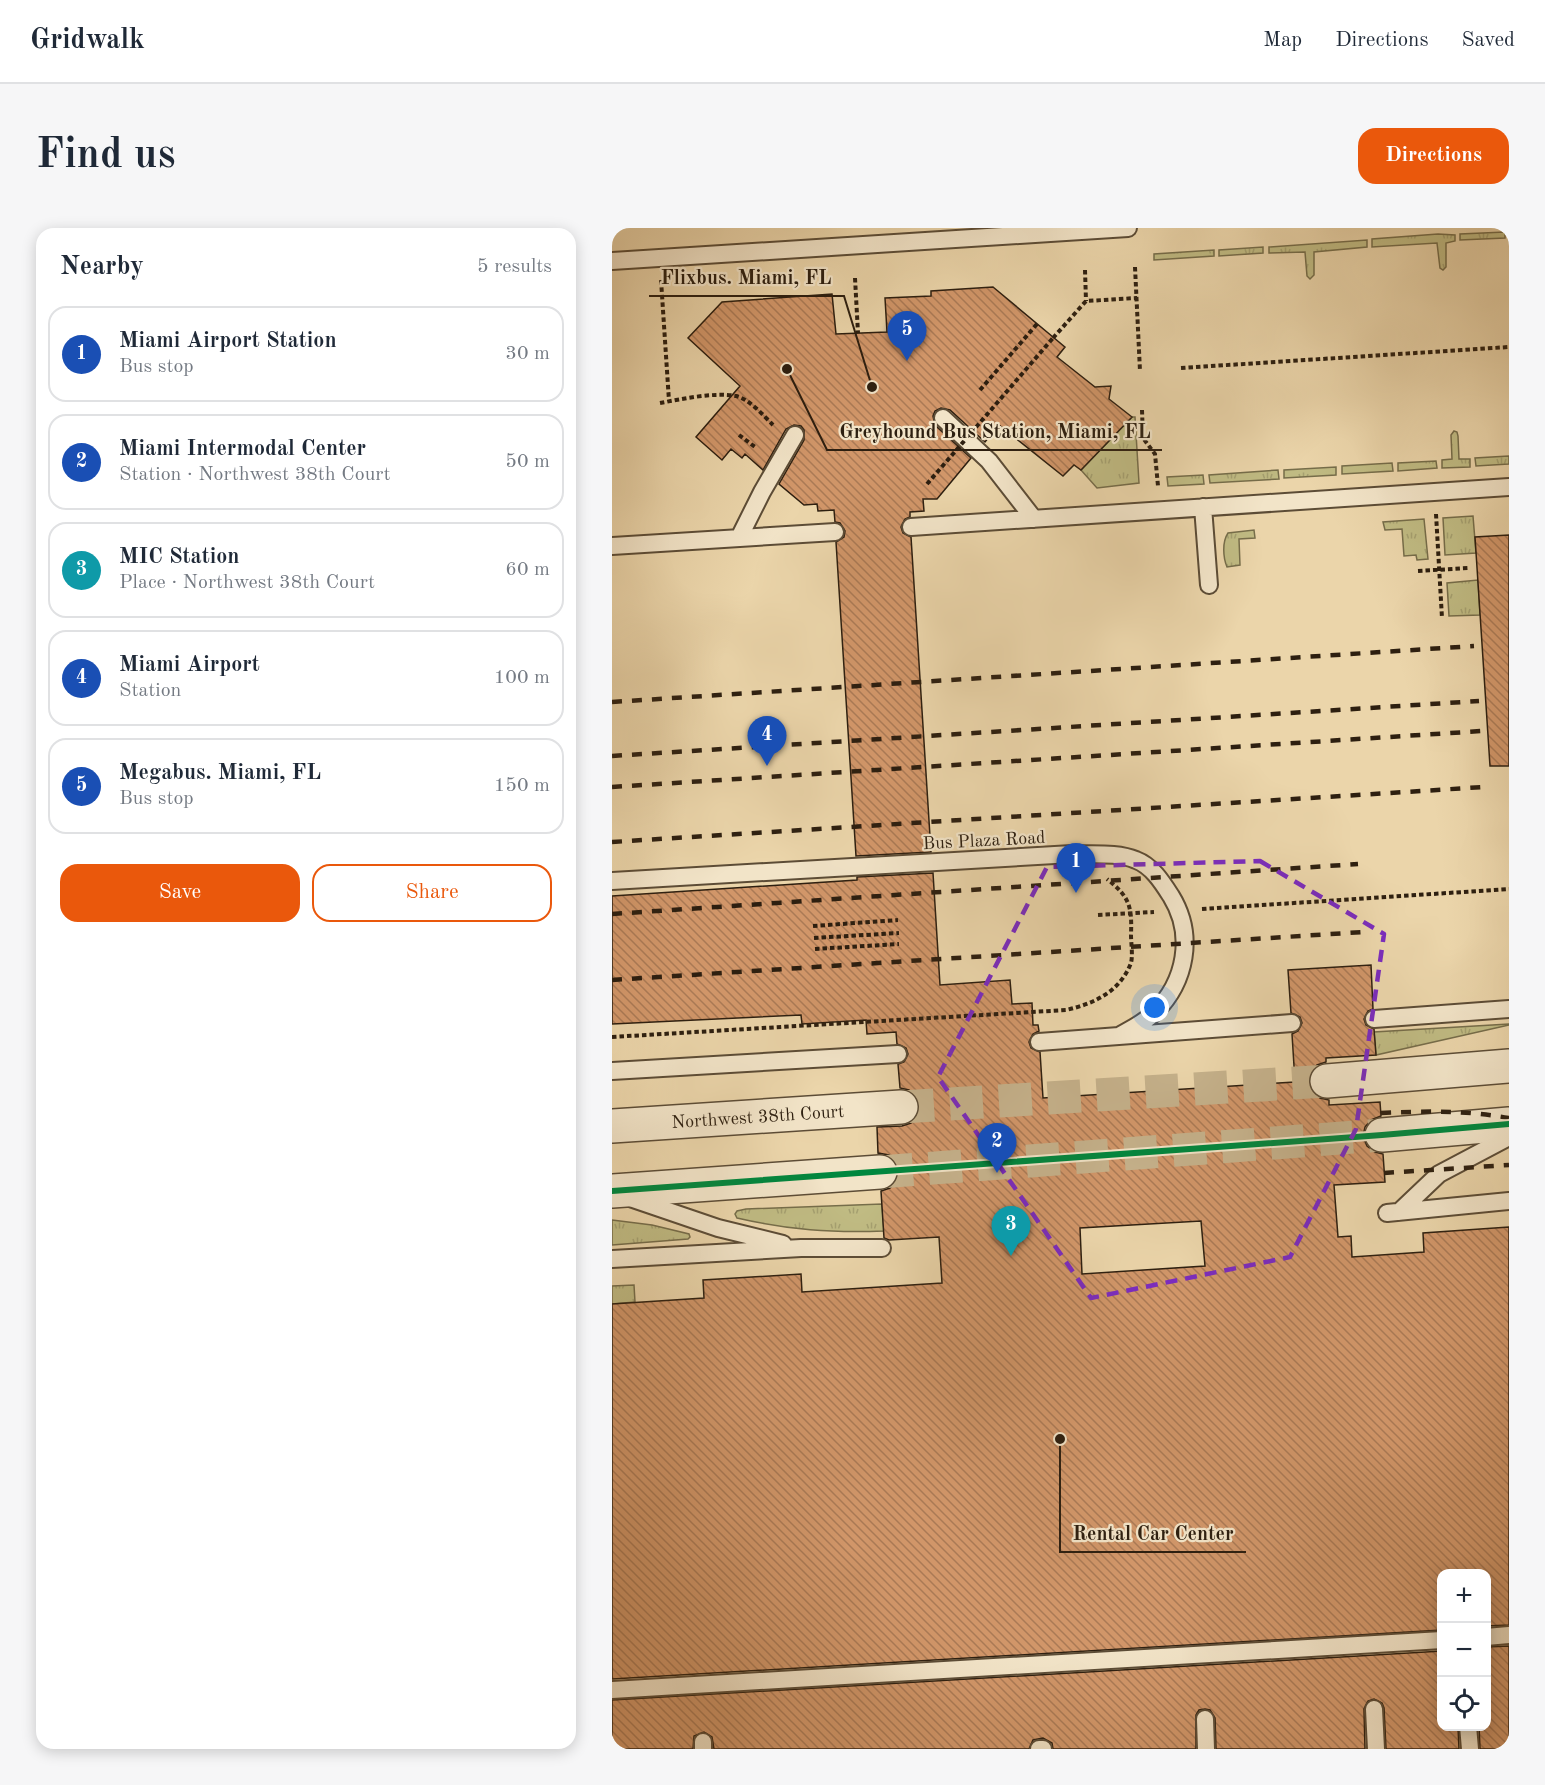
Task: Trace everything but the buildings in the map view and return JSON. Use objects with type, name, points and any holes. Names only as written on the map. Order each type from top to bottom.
[{"type":"street","points":[[1327,1081],[1509,1066]]},
{"type":"street","name":"Northwest 38th Court","points":[[612,1126],[901,1107]]},
{"type":"street","points":[[1382,1135],[1509,1124]]},
{"type":"street","points":[[612,1192],[880,1173]]},
{"type":"lane","points":[[612,261],[1128,228]]},
{"type":"lane","points":[[943,418],[989,461],[1034,519]]},
{"type":"lane","points":[[739,538],[795,435]]},
{"type":"lane","points":[[911,527],[1509,487]]},
{"type":"lane","points":[[1203,507],[1209,585]]},
{"type":"lane","points":[[612,546],[836,532]]},
{"type":"lane","name":"Bus Plaza Road","points":[[612,881],[1072,854],[1114,855],[1136,860],[1151,868],[1176,904],[1183,921],[1184,950],[1182,969],[1176,984],[1165,1000],[1145,1020],[1119,1036]]},
{"type":"lane","points":[[1374,1019],[1509,1009]]},
{"type":"lane","points":[[1040,1042],[1292,1023]]},
{"type":"lane","points":[[612,1071],[898,1054]]},
{"type":"lane","points":[[1509,1137],[1439,1174],[1393,1212],[1509,1201]]},
{"type":"lane","points":[[612,1192],[718,1228],[801,1248]]},
{"type":"lane","points":[[612,1259],[801,1248],[882,1248]]},
{"type":"lane","points":[[1491,1636],[1509,1635]]},
{"type":"lane","points":[[612,1690],[1437,1640]]},
{"type":"lane","points":[[1374,1709],[1376,1749]]},
{"type":"lane","points":[[1205,1719],[1206,1749]]},
{"type":"lane","points":[[1468,1731],[1470,1749]]},
{"type":"path","points":[[1135,267],[1140,371]]},
{"type":"path","points":[[927,484],[1086,301],[1085,270]]},
{"type":"path","points":[[855,278],[858,333]]},
{"type":"path","points":[[661,279],[669,401]]},
{"type":"path","points":[[1086,301],[1137,298]]},
{"type":"path","points":[[980,390],[1037,324]]},
{"type":"path","points":[[1181,368],[1509,347]]},
{"type":"path","points":[[660,403],[737,396],[755,408],[772,425]]},
{"type":"path","points":[[1142,410],[1143,438],[1155,454],[1158,489]]},
{"type":"path","points":[[739,435],[755,447]]},
{"type":"path","points":[[1436,514],[1442,618]]},
{"type":"path","points":[[1418,571],[1469,568]]},
{"type":"path","points":[[612,1037],[1066,1010],[1090,1004],[1118,985],[1131,962],[1132,914],[1130,904],[1120,889],[1105,877]]},
{"type":"path","points":[[1195,909],[1509,889]]},
{"type":"path","points":[[1098,915],[1160,912]]},
{"type":"path","points":[[813,926],[898,920]]},
{"type":"path","points":[[814,938],[898,933]]},
{"type":"path","points":[[815,950],[899,944]]},
{"type":"highlighted area","points":[[1260,861],[1384,934],[1356,1129],[1290,1257],[1091,1298],[938,1077],[1047,867]]},
{"type":"green space","points":[[1505,232],[1505,238],[1460,240],[1460,234]]},
{"type":"green space","points":[[1438,234],[1455,235],[1455,241],[1446,243],[1446,267],[1443,270],[1440,268],[1437,243],[1372,247],[1372,239]]},
{"type":"green space","points":[[1367,240],[1367,247],[1314,252],[1314,275],[1310,279],[1307,276],[1305,252],[1269,253],[1269,247]]},
{"type":"green space","points":[[1263,247],[1263,253],[1219,256],[1219,250]]},
{"type":"green space","points":[[1214,250],[1214,256],[1154,260],[1154,254]]},
{"type":"green space","points":[[1132,417],[1135,417],[1139,483],[1097,488],[1081,470]]},
{"type":"green space","points":[[1454,431],[1458,436],[1459,459],[1470,459],[1470,467],[1442,468],[1442,460],[1452,459],[1451,435]]},
{"type":"green space","points":[[1509,456],[1509,464],[1476,466],[1475,458]]},
{"type":"green space","points":[[1436,461],[1437,468],[1398,471],[1398,463]]},
{"type":"green space","points":[[1392,463],[1393,471],[1342,474],[1342,466]]},
{"type":"green space","points":[[1336,467],[1336,475],[1284,478],[1284,470]]},
{"type":"green space","points":[[1278,470],[1279,479],[1210,483],[1209,475]]},
{"type":"green space","points":[[1203,475],[1204,484],[1168,486],[1167,477]]},
{"type":"green space","points":[[1473,516],[1476,553],[1445,555],[1443,518]]},
{"type":"green space","points":[[1424,519],[1428,559],[1417,560],[1416,555],[1404,556],[1402,529],[1385,530],[1383,522]]},
{"type":"green space","points":[[1254,530],[1255,538],[1239,539],[1240,565],[1227,567],[1224,550],[1228,533]]},
{"type":"green space","points":[[1478,580],[1480,615],[1449,616],[1447,583]]},
{"type":"green space","points":[[1509,1025],[1376,1055],[1374,1032]]},
{"type":"green space","points":[[882,1204],[884,1231],[846,1232],[792,1228],[737,1218],[735,1214],[737,1211],[746,1209]]},
{"type":"green space","points":[[612,1220],[652,1225],[689,1234],[690,1237],[612,1245]]},
{"type":"green space","points":[[634,1285],[635,1302],[612,1304],[612,1286]]},
{"type":"tunnel","points":[[901,1107],[1327,1081]]},
{"type":"tunnel","points":[[880,1172],[1382,1135]]},
{"type":"railway","points":[[612,702],[1474,646]]},
{"type":"railway","points":[[612,756],[1479,701]]},
{"type":"railway","points":[[612,787],[1482,731]]},
{"type":"railway","points":[[612,842],[1484,787]]},
{"type":"railway","points":[[612,914],[1358,864]]},
{"type":"railway","points":[[612,980],[1363,932]]},
{"type":"railway","points":[[1381,1113],[1445,1112],[1509,1118]]},
{"type":"railway","points":[[1384,1173],[1509,1165]]},
{"type":"cycle path","points":[[612,1191],[1509,1124]]},
{"type":"place","name":"Megabus. Miami, FL","points":[[907,361]]},
{"type":"place","name":"Greyhound Bus Station, Miami, FL","points":[[787,369]]},
{"type":"place","name":"Flixbus. Miami, FL","points":[[872,387]]},
{"type":"place","name":"Miami Airport","points":[[767,766]]},
{"type":"place","name":"Miami Airport Station","points":[[1076,893]]},
{"type":"place","name":"Miami Intermodal Center","points":[[997,1173]]},
{"type":"place","name":"MIC Station","points":[[1011,1256]]},
{"type":"place","name":"Rental Car Center","points":[[1060,1439]]}]
